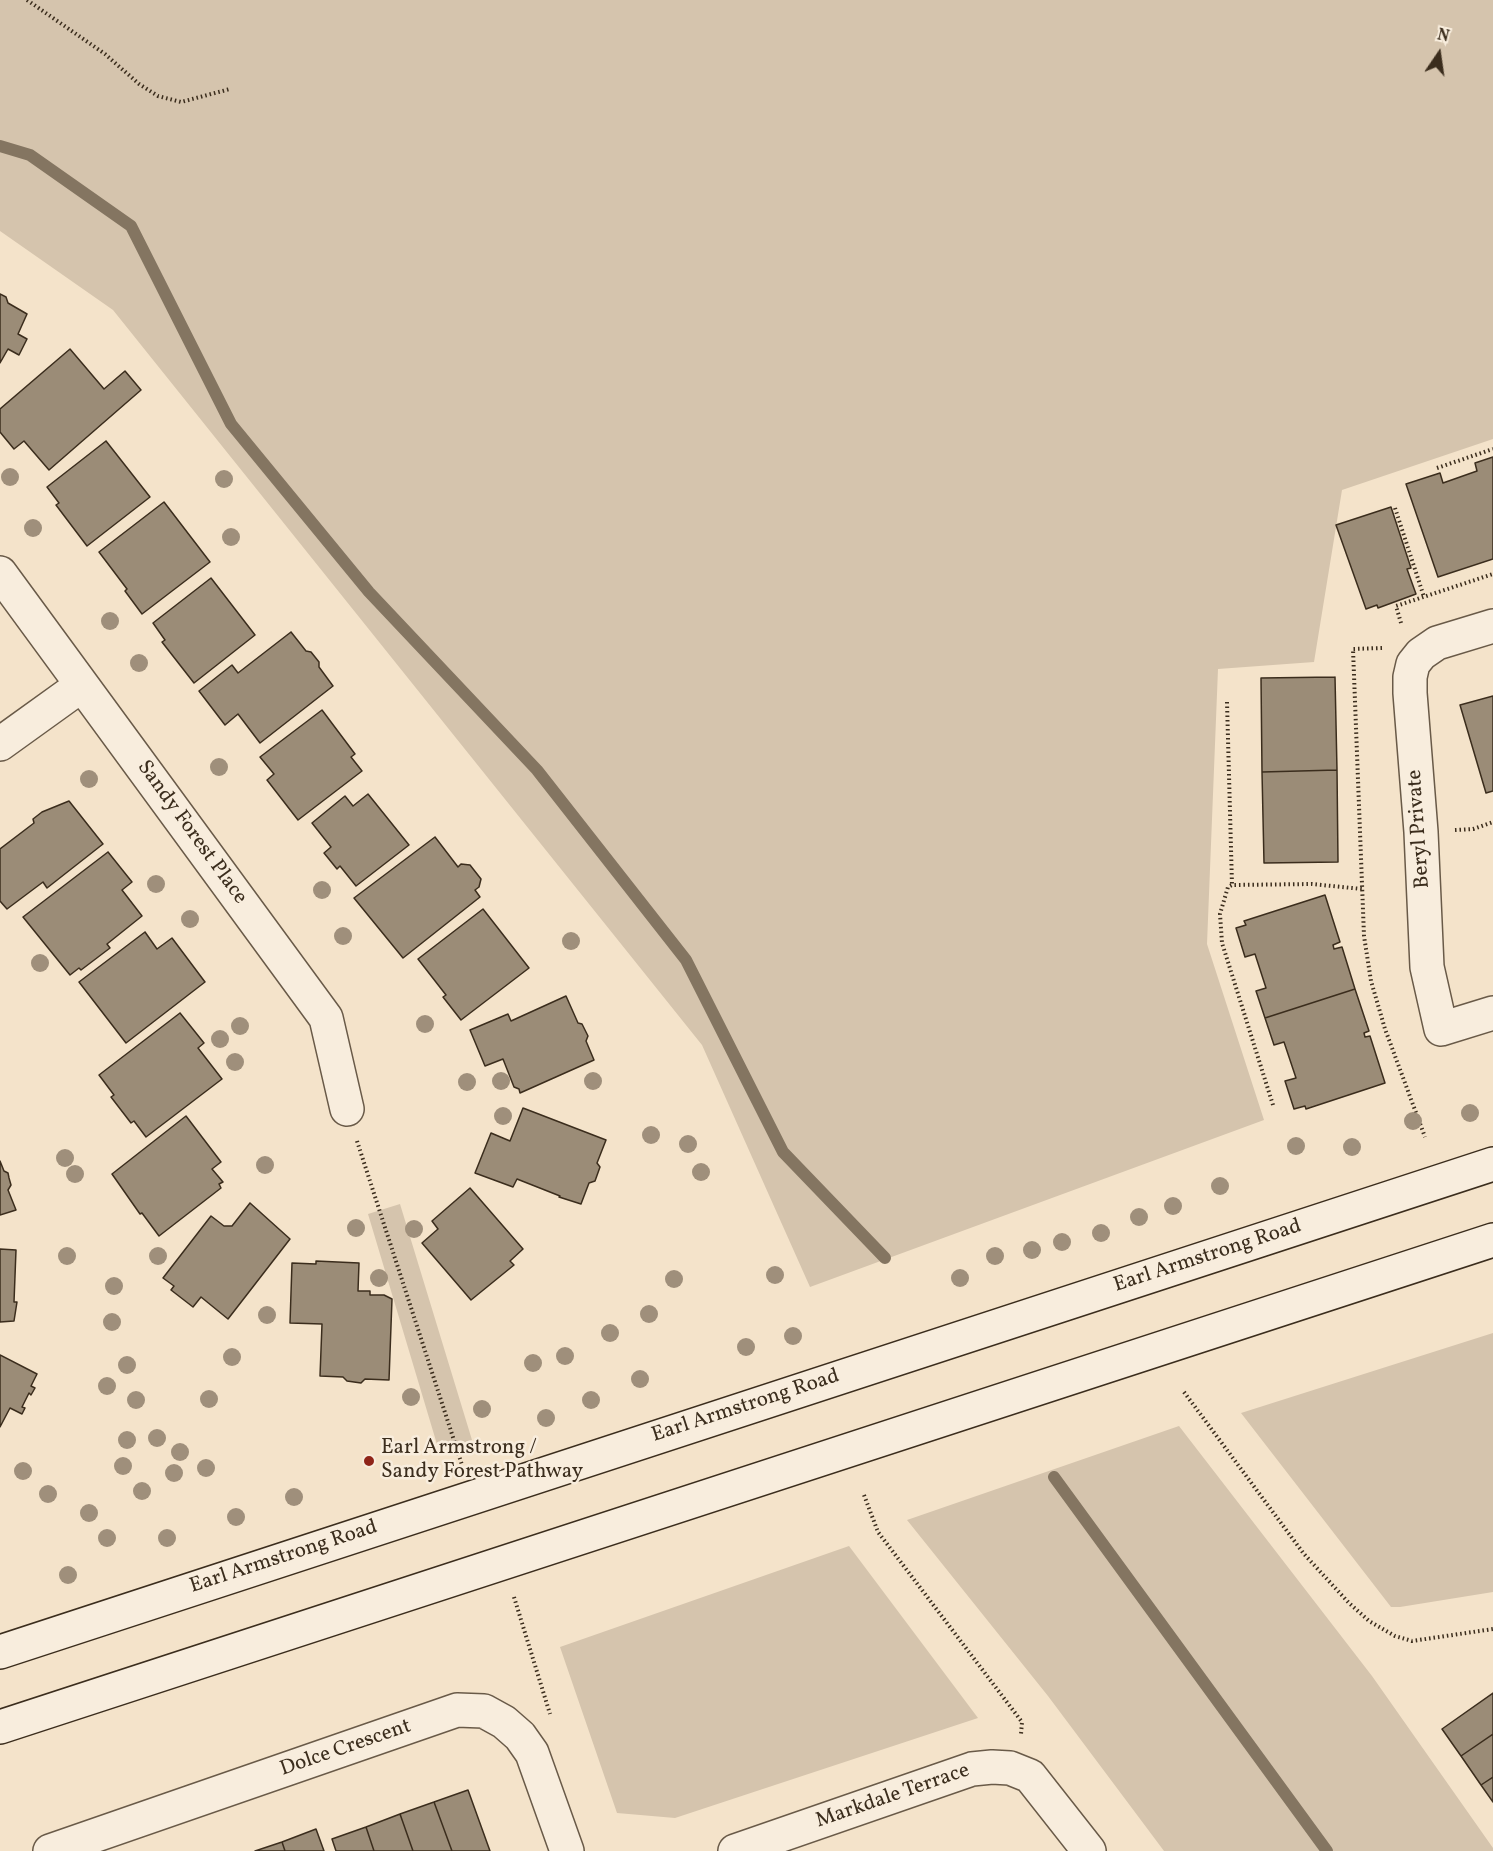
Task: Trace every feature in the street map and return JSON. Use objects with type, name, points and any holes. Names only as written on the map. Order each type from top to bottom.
[{"type":"main road","name":"Sandy Forest Place","points":[[0,573],[326,1018],[347,1109]]},
{"type":"main road","points":[[1415,653],[1437,643],[1493,626]]},
{"type":"main road","name":"Beryl Private","points":[[1415,653],[1410,677],[1410,693],[1421,832],[1429,984],[1441,1029],[1493,1012]]},
{"type":"main road","points":[[0,744],[82,685]]},
{"type":"main road","name":"Earl Armstrong Road","points":[[0,1652],[1493,1164]]},
{"type":"main road","points":[[0,1727],[1493,1240]]},
{"type":"main road","name":"Dolce Crescent","points":[[70,1848],[457,1710],[484,1711],[504,1722],[520,1736],[532,1753],[567,1851]]},
{"type":"main road","name":"Markdale Terrace","points":[[735,1851],[972,1768],[1010,1768]]},
{"type":"main road","points":[[1010,1768],[1030,1776],[1089,1851]]},
{"type":"path","points":[[27,0],[105,54],[139,84],[158,96],[181,102],[230,89]]},
{"type":"path","points":[[1437,468],[1493,449]]},
{"type":"path","points":[[1395,508],[1424,597]]},
{"type":"path","points":[[1415,653],[1396,606],[1493,574]]},
{"type":"path","points":[[1415,653],[1385,648],[1353,649],[1364,936],[1371,981],[1385,1029],[1425,1137]]},
{"type":"path","points":[[1227,702],[1232,885]]},
{"type":"path","points":[[1273,1105],[1222,943],[1220,914],[1228,887],[1232,885],[1312,884],[1362,889]]},
{"type":"path","points":[[347,1109],[472,1497]]},
{"type":"path","points":[[1184,1392],[1304,1554],[1349,1603],[1369,1621],[1395,1636],[1412,1641],[1493,1629]]},
{"type":"path","points":[[864,1495],[878,1532],[1022,1722],[1022,1732],[1010,1768]]},
{"type":"path","points":[[504,1562],[556,1733],[532,1753]]},
{"type":"shaded area","points":[[0,0],[1493,0],[1493,439],[1342,490],[1314,662],[1218,669],[1207,944],[1264,1120],[810,1287],[702,1045],[113,310],[0,231]]},
{"type":"shaded area","points":[[400,1204],[472,1440],[439,1451],[368,1214]]},
{"type":"shaded area","points":[[1493,1333],[1493,1592],[1391,1607],[1241,1413]]},
{"type":"shaded area","points":[[1179,1426],[1372,1676],[1493,1851],[1164,1851],[1048,1696],[907,1520]]},
{"type":"shaded area","points":[[849,1546],[978,1718],[675,1818],[617,1813],[560,1647]]},
{"type":"building","points":[[0,294],[6,297],[8,303],[27,314],[18,334],[27,339],[19,355],[8,349],[0,363]]},
{"type":"building","points":[[70,349],[104,389],[125,371],[141,390],[49,470],[24,441],[14,449],[0,432],[0,409]]},
{"type":"building","points":[[106,441],[150,497],[87,546],[56,505],[59,503],[47,487]]},
{"type":"building","points":[[1493,457],[1493,559],[1438,577],[1406,484],[1440,473],[1443,483],[1477,471],[1475,463]]},
{"type":"building","points":[[164,502],[210,562],[142,614],[125,591],[127,589],[99,552]]},
{"type":"building","points":[[1391,507],[1411,568],[1407,569],[1416,594],[1378,608],[1377,605],[1366,609],[1336,525]]},
{"type":"building","points":[[211,578],[255,635],[194,683],[162,642],[165,640],[153,623]]},
{"type":"building","points":[[291,632],[306,651],[311,652],[319,662],[319,667],[333,686],[260,743],[238,714],[225,725],[199,691],[232,665],[238,673]]},
{"type":"building","points":[[1335,677],[1337,770],[1262,772],[1261,678]]},
{"type":"building","points":[[1493,696],[1493,791],[1486,793],[1460,705]]},
{"type":"building","points":[[322,710],[355,754],[351,757],[362,771],[298,820],[267,780],[274,774],[260,757]]},
{"type":"building","points":[[1337,770],[1338,862],[1264,863],[1262,772]]},
{"type":"building","points":[[368,794],[409,845],[356,886],[340,866],[337,869],[324,853],[331,847],[312,823],[345,796],[353,806]]},
{"type":"building","points":[[69,801],[103,844],[47,888],[43,882],[7,909],[0,901],[0,849],[34,823],[33,819],[42,812]]},
{"type":"building","points":[[435,837],[458,867],[461,864],[470,865],[481,879],[479,887],[475,890],[480,897],[403,958],[354,898]]},
{"type":"building","points":[[108,852],[132,882],[122,890],[142,916],[107,944],[110,948],[81,970],[79,968],[70,975],[23,917]]},
{"type":"building","points":[[1325,895],[1340,942],[1333,945],[1334,949],[1342,947],[1355,989],[1265,1018],[1256,991],[1266,988],[1255,954],[1245,957],[1236,928],[1246,925],[1244,921]]},
{"type":"building","points":[[483,909],[529,968],[461,1020],[443,997],[446,995],[418,959]]},
{"type":"building","points":[[145,932],[157,949],[172,938],[205,982],[126,1043],[79,982]]},
{"type":"building","points":[[1355,989],[1369,1031],[1364,1033],[1365,1037],[1370,1036],[1385,1083],[1306,1109],[1305,1106],[1294,1109],[1285,1081],[1296,1078],[1284,1042],[1274,1045],[1265,1018]]},
{"type":"building","points":[[566,996],[578,1023],[582,1024],[588,1036],[586,1041],[594,1060],[520,1093],[519,1089],[514,1087],[503,1059],[485,1066],[470,1030],[508,1014],[511,1021]]},
{"type":"building","points":[[180,1013],[204,1043],[198,1048],[222,1079],[146,1137],[134,1121],[131,1123],[111,1097],[114,1095],[99,1075]]},
{"type":"building","points":[[523,1108],[606,1140],[597,1163],[600,1167],[595,1181],[589,1183],[581,1204],[517,1179],[513,1187],[475,1173],[491,1133],[510,1141]]},
{"type":"building","points":[[186,1116],[221,1162],[212,1169],[223,1182],[219,1184],[221,1188],[159,1236],[142,1213],[140,1214],[112,1174]]},
{"type":"building","points":[[0,1161],[4,1171],[8,1173],[11,1185],[8,1190],[16,1210],[0,1215]]},
{"type":"building","points":[[470,1188],[523,1249],[510,1261],[514,1265],[471,1300],[422,1243],[438,1229],[432,1221]]},
{"type":"building","points":[[250,1203],[290,1239],[228,1319],[201,1297],[193,1307],[171,1290],[174,1286],[163,1278],[211,1216],[224,1226],[232,1226]]},
{"type":"building","points":[[0,1249],[16,1250],[14,1302],[17,1302],[14,1321],[0,1322]]},
{"type":"building","points":[[316,1261],[359,1263],[358,1291],[370,1291],[370,1295],[384,1295],[392,1299],[389,1380],[365,1379],[361,1383],[347,1381],[343,1377],[320,1376],[322,1324],[290,1323],[292,1263],[316,1264]]},
{"type":"building","points":[[0,1355],[37,1374],[31,1386],[35,1388],[31,1395],[29,1393],[22,1407],[25,1408],[22,1414],[10,1408],[0,1427]]},
{"type":"building","points":[[1493,1693],[1493,1734],[1461,1756],[1442,1729]]},
{"type":"building","points":[[1493,1734],[1493,1777],[1481,1785],[1461,1756]]},
{"type":"building","points":[[1493,1777],[1493,1802],[1481,1785]]},
{"type":"building","points":[[468,1790],[490,1851],[452,1851],[434,1802]]},
{"type":"building","points":[[434,1802],[452,1851],[413,1851],[400,1814]]},
{"type":"building","points":[[400,1814],[413,1851],[374,1851],[366,1827]]},
{"type":"building","points":[[366,1827],[374,1851],[336,1851],[332,1839]]},
{"type":"building","points":[[316,1829],[324,1851],[285,1851],[282,1842]]},
{"type":"building","points":[[282,1842],[285,1851],[255,1851]]},
{"type":"waterway","points":[[0,146],[30,155],[131,226],[231,424],[369,592],[537,770],[686,960],[783,1152],[885,1258]]},
{"type":"waterway","points":[[1054,1477],[1327,1851]]},
{"type":"place","name":"Earl Armstrong / Sandy Forest Pathway","points":[[369,1461]]}]
